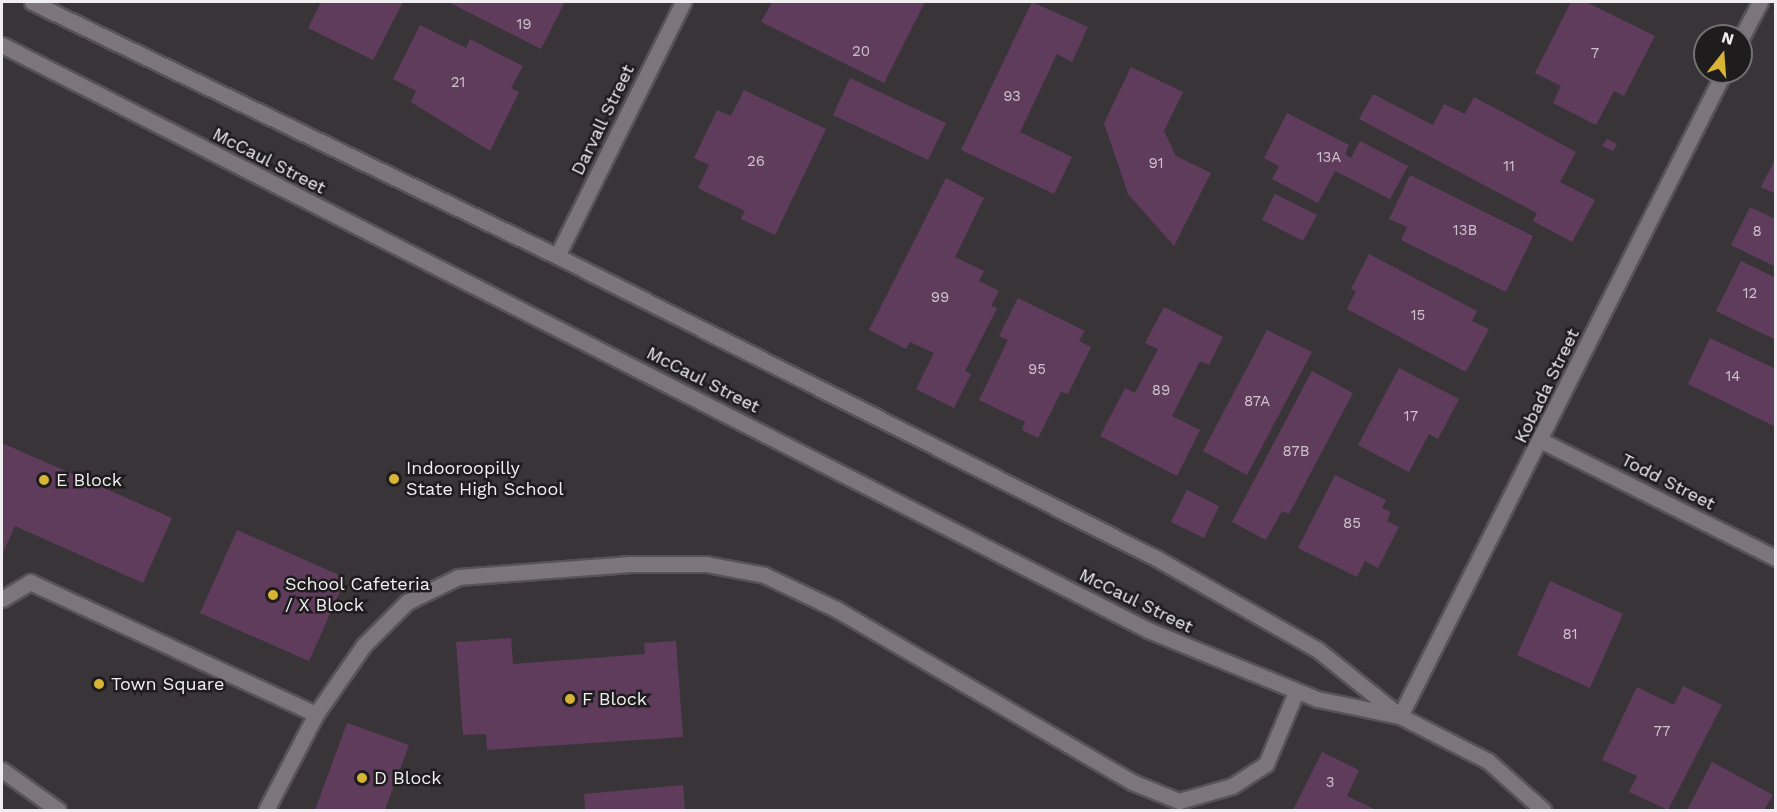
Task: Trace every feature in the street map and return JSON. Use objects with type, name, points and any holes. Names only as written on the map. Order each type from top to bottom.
[{"type":"street","name":"McCaul Street","points":[[32,2],[557,256],[1156,558],[1318,650],[1400,716],[1488,761],[1543,810]]},
{"type":"street","name":"Darvall Street","points":[[557,256],[683,2]]},
{"type":"street","points":[[1749,24],[1760,2]]},
{"type":"street","name":"McCaul Street","points":[[2,45],[1106,609],[1296,692],[1400,716]]},
{"type":"street","name":"Kobada Street","points":[[1400,716],[1542,441],[1718,84]]},
{"type":"street","name":"Todd Street","points":[[1542,441],[1776,558]]},
{"type":"street","points":[[266,810],[316,714],[364,645],[407,602],[458,577],[631,564],[706,564],[764,575],[836,609],[1132,783],[1179,801],[1232,786],[1266,764],[1296,692]]},
{"type":"street","points":[[2,598],[30,582],[316,714]]},
{"type":"street","points":[[2,770],[58,810]]},
{"type":"building","points":[[321,2],[403,2],[373,60],[308,28]]},
{"type":"building","points":[[448,2],[565,2],[541,49]]},
{"type":"building","points":[[772,2],[925,2],[884,83],[761,22]]},
{"type":"building","points":[[1032,2],[1088,27],[1072,62],[1057,54],[1020,132],[1072,157],[1054,194],[961,150]]},
{"type":"building","points":[[1571,2],[1586,2],[1655,36],[1624,96],[1614,91],[1596,125],[1553,103],[1561,86],[1535,73]]},
{"type":"building","points":[[420,25],[466,48],[470,39],[523,66],[511,88],[519,92],[490,151],[411,102],[416,91],[393,79]]},
{"type":"building","points":[[1131,67],[1183,92],[1164,131],[1176,156],[1211,173],[1174,246],[1128,194],[1104,123]]},
{"type":"building","points":[[850,78],[946,123],[928,160],[833,115]]},
{"type":"building","points":[[744,90],[826,129],[775,235],[741,219],[745,211],[698,188],[709,165],[694,158],[717,110],[731,116]]},
{"type":"building","points":[[1373,94],[1433,125],[1444,104],[1465,114],[1474,97],[1576,152],[1560,182],[1595,200],[1572,242],[1533,221],[1537,213],[1359,119]]},
{"type":"building","points":[[1287,113],[1349,145],[1345,154],[1351,158],[1360,141],[1408,166],[1390,199],[1335,171],[1318,203],[1272,179],[1279,166],[1264,158]]},
{"type":"building","points":[[1607,139],[1617,144],[1613,151],[1602,146]]},
{"type":"building","points":[[1776,157],[1776,194],[1761,187]]},
{"type":"building","points":[[1410,175],[1533,236],[1506,292],[1401,240],[1407,227],[1389,219]]},
{"type":"building","points":[[946,178],[984,198],[955,257],[984,271],[979,281],[999,291],[991,306],[997,308],[965,371],[971,374],[954,408],[916,389],[934,353],[910,342],[906,349],[869,330]]},
{"type":"building","points":[[1275,194],[1317,215],[1303,241],[1262,220]]},
{"type":"building","points":[[1750,207],[1773,218],[1776,213],[1776,267],[1731,245]]},
{"type":"building","points":[[1369,254],[1477,311],[1472,321],[1489,329],[1466,372],[1347,309],[1356,291],[1351,289]]},
{"type":"building","points":[[1741,261],[1776,278],[1776,340],[1716,311]]},
{"type":"building","points":[[1018,298],[1085,331],[1079,341],[1091,347],[1068,394],[1061,392],[1038,438],[1022,430],[1025,422],[979,400],[1008,340],[999,336]]},
{"type":"building","points":[[1164,307],[1223,337],[1209,365],[1200,361],[1172,416],[1200,430],[1177,476],[1100,436],[1125,388],[1135,393],[1158,349],[1145,343]]},
{"type":"building","points":[[1267,330],[1312,352],[1247,475],[1203,451]]},
{"type":"building","points":[[1710,338],[1776,369],[1776,427],[1688,384]]},
{"type":"building","points":[[1399,368],[1459,399],[1438,439],[1429,434],[1409,472],[1358,445]]},
{"type":"building","points":[[1312,371],[1353,393],[1289,514],[1282,511],[1266,540],[1232,522]]},
{"type":"building","name":"E Block","points":[[2,443],[172,518],[143,583],[15,526],[2,555]]},
{"type":"building","points":[[1335,475],[1386,500],[1382,508],[1391,512],[1387,521],[1399,527],[1378,568],[1365,561],[1357,577],[1298,548]]},
{"type":"building","points":[[1187,490],[1219,506],[1204,538],[1171,522]]},
{"type":"building","name":"School Cafeteria / X Block","points":[[237,530],[346,578],[309,661],[200,613]]},
{"type":"building","points":[[1550,581],[1623,614],[1590,688],[1517,655]]},
{"type":"building","name":"F Block","points":[[511,638],[513,664],[645,654],[644,643],[676,641],[683,737],[487,750],[486,734],[463,735],[456,642]]},
{"type":"building","points":[[1683,686],[1722,705],[1668,810],[1629,792],[1637,776],[1602,760],[1637,687],[1674,705]]},
{"type":"building","name":"D Block","points":[[347,723],[409,745],[385,810],[315,810]]},
{"type":"building","points":[[1322,752],[1359,770],[1347,796],[1376,810],[1293,810]]},
{"type":"building","points":[[1712,762],[1773,795],[1764,810],[1687,810]]},
{"type":"building","points":[[683,785],[685,810],[585,810],[584,794]]},
{"type":"place","name":"Indooroopilly State High School","points":[[394,479]]},
{"type":"place","name":"E Block","points":[[44,480]]},
{"type":"place","name":"School Cafeteria / X Block","points":[[273,595]]},
{"type":"place","name":"Town Square","points":[[99,684]]},
{"type":"place","name":"F Block","points":[[570,699]]},
{"type":"place","name":"D Block","points":[[362,778]]}]
